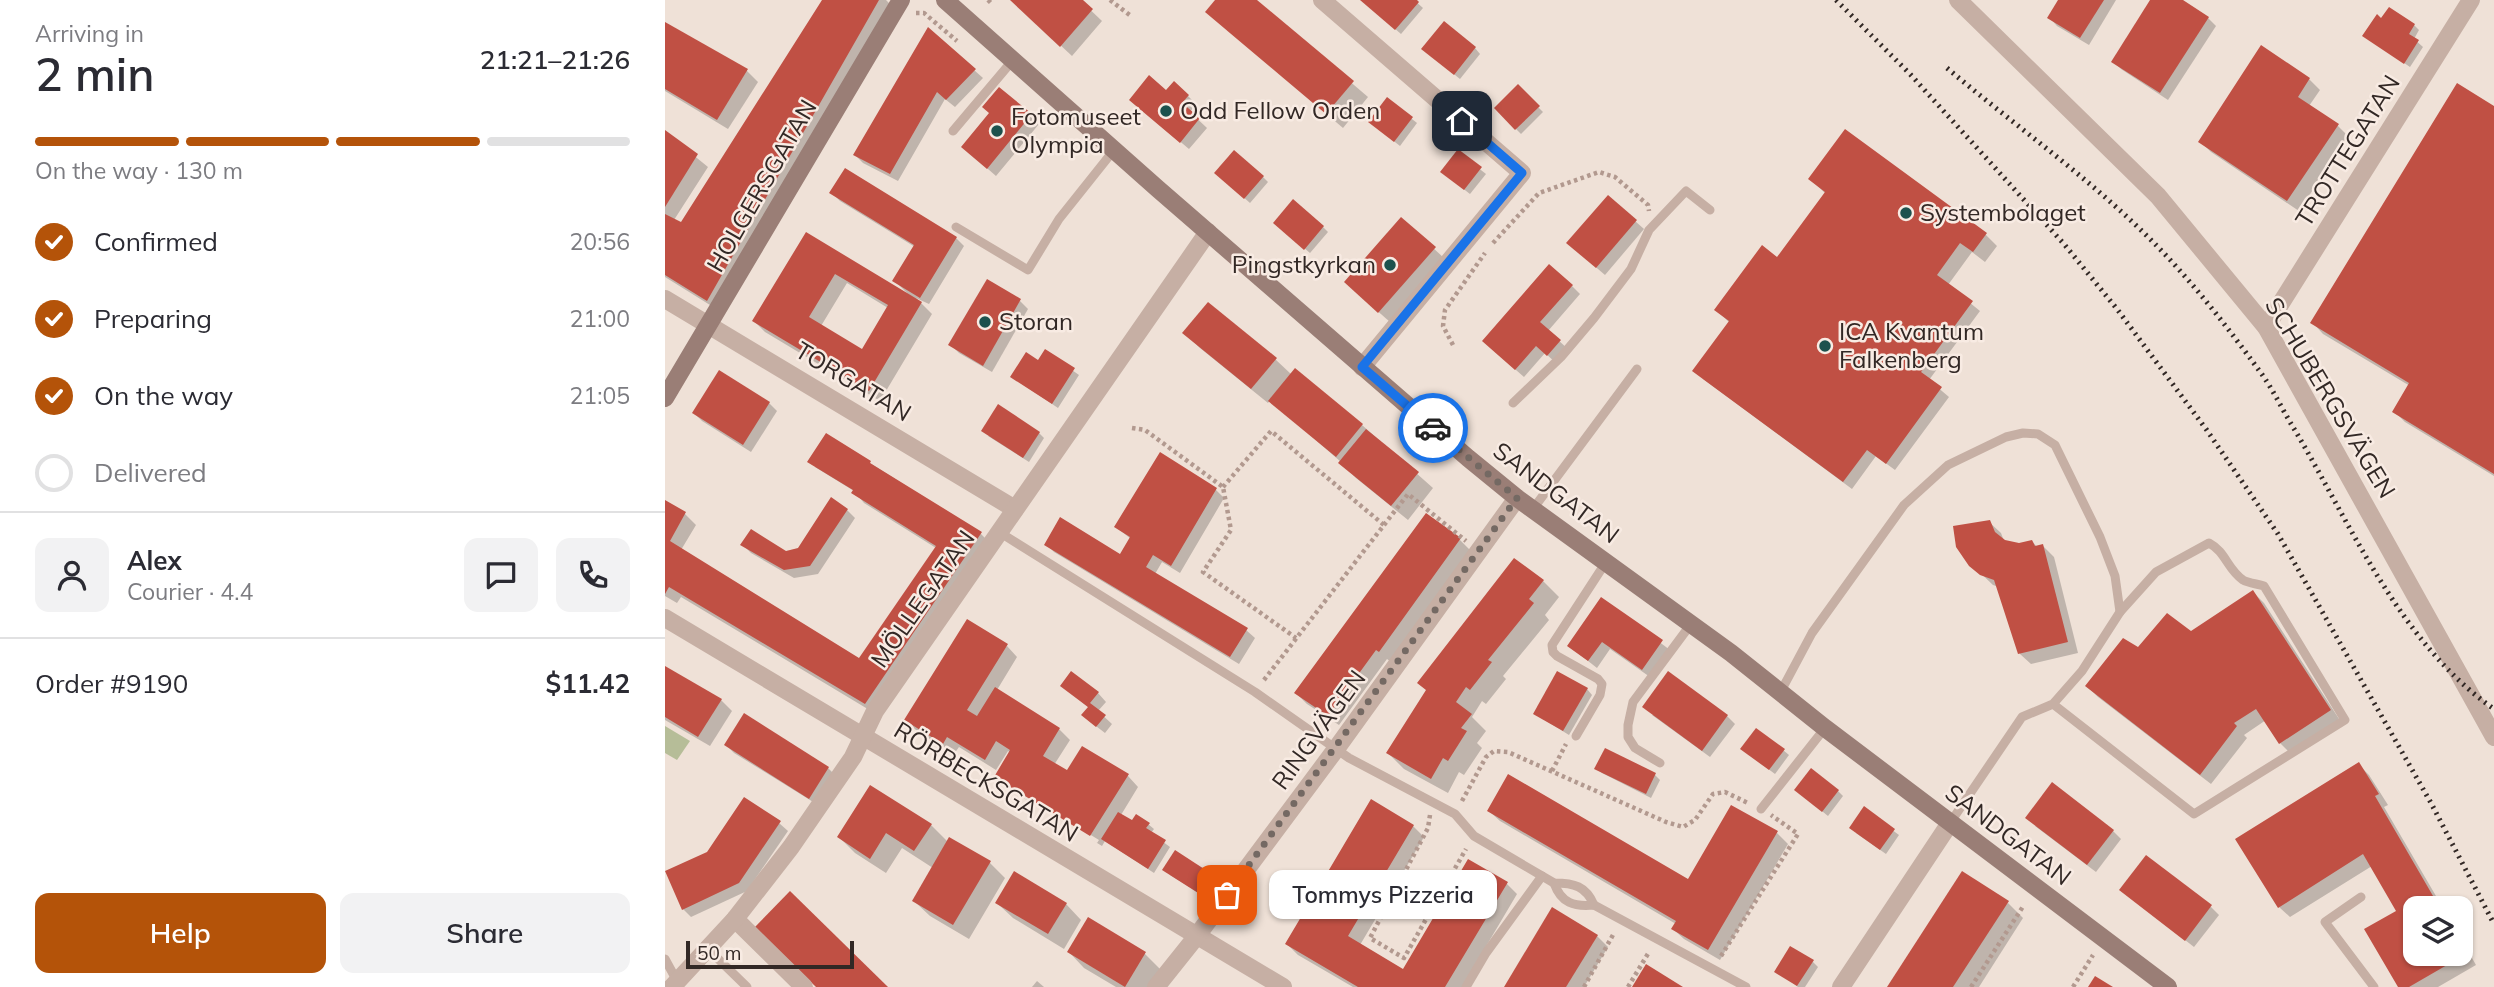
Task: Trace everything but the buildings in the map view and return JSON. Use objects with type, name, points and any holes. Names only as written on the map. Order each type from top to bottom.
[{"type":"main road","name":"SANDGATAN","points":[[945,0],[1362,367],[1517,498],[1691,624],[2168,987]]},
{"type":"main road","name":"HOLGERSGATAN","points":[[665,398],[708,324],[907,7]]},
{"type":"street","points":[[1322,0],[1522,173],[1362,367]]},
{"type":"street","name":"SCHUBERGSVÄGEN","points":[[1958,0],[2158,196],[2266,327],[2494,737]]},
{"type":"street","name":"TROTTEGATAN","points":[[2266,327],[2471,0]]},
{"type":"street","name":"MÖLLEGATAN","points":[[675,984],[736,919],[791,847],[853,757],[875,711],[1208,232]]},
{"type":"street","name":"TORGATAN","points":[[665,299],[1015,509]]},
{"type":"street","name":"RINGVÄGEN","points":[[1156,987],[1336,749],[1517,498]]},
{"type":"street","name":"RÖRBECKSGATAN","points":[[665,618],[1283,987]]},
{"type":"street","points":[[1841,987],[1950,823]]},
{"type":"street","points":[[736,919],[804,987]]},
{"type":"lane","points":[[953,131],[1013,60]]},
{"type":"lane","points":[[956,227],[1028,270],[1059,219],[1114,150]]},
{"type":"lane","points":[[1513,403],[1561,357],[1594,318],[1631,270],[1649,230],[1686,191],[1710,210]]},
{"type":"lane","points":[[1533,509],[1637,369]]},
{"type":"lane","points":[[1780,693],[1812,633],[1904,505],[1948,466],[2006,437],[2023,433],[2038,434],[2055,445],[2100,537],[2115,576],[2120,612]]},
{"type":"lane","points":[[999,532],[1255,692],[1336,749],[1455,814],[1473,836],[1555,883],[1581,886],[1594,905]]},
{"type":"lane","points":[[1950,823],[2022,717],[2053,704],[2082,671],[2120,612],[2157,572],[2209,543],[2220,549],[2232,569],[2244,581],[2265,586],[2345,720],[2194,814],[2053,704]]},
{"type":"lane","points":[[1576,736],[1600,695],[1602,684],[1598,679],[1557,656],[1552,645],[1606,562]]},
{"type":"lane","points":[[1660,763],[1635,748],[1628,737],[1628,724],[1633,702],[1691,624]]},
{"type":"lane","points":[[1761,809],[1825,728]]},
{"type":"lane","points":[[1465,987],[1486,953],[1542,876]]},
{"type":"lane","points":[[1555,883],[1558,894],[1569,903],[1580,906],[1594,905],[1746,987]]},
{"type":"lane","points":[[2361,897],[2325,922],[2375,987]]},
{"type":"lane","points":[[708,948],[747,987]]},
{"type":"lane","points":[[665,959],[675,984]]},
{"type":"path","points":[[1111,0],[1131,16]]},
{"type":"path","points":[[907,7],[924,13],[957,41]]},
{"type":"path","points":[[1453,345],[1443,326],[1445,310],[1489,247],[1539,193],[1599,172],[1615,177],[1648,205],[1649,230]]},
{"type":"path","points":[[1132,428],[1145,429],[1223,487],[1231,530],[1203,572],[1296,638]]},
{"type":"path","points":[[1223,487],[1271,431],[1384,525]]},
{"type":"path","points":[[1255,692],[1408,494],[1478,550]]},
{"type":"path","points":[[1552,771],[1568,742],[1576,736]]},
{"type":"path","points":[[1455,814],[1486,757],[1494,751],[1508,752],[1666,822],[1683,827],[1695,820],[1713,793],[1725,792],[1761,809],[1798,834],[1713,968]]},
{"type":"path","points":[[1432,803],[1428,828],[1370,937],[1404,958],[1473,836]]},
{"type":"path","points":[[1971,987],[2024,905]]},
{"type":"path","points":[[1584,987],[1622,919]]},
{"type":"path","points":[[1628,987],[1657,939]]},
{"type":"path","points":[[2073,987],[2093,955]]},
{"type":"green space","points":[[665,726],[690,741],[677,760],[665,753]]},
{"type":"railway","points":[[1836,0],[1910,74],[2064,244],[2117,309],[2206,429],[2278,534],[2431,803],[2494,924]]},
{"type":"railway","points":[[1947,68],[2098,191],[2146,235],[2192,284],[2266,380],[2381,582],[2405,618],[2461,682],[2494,709]]},
{"type":"way so far","points":[[1227,895],[1517,498],[1433,428]]},
{"type":"place","name":"Odd Fellow Orden","points":[[1166,111]]},
{"type":"place","name":"Fotomuseet Olympia","points":[[997,131]]},
{"type":"place","name":"Systembolaget","points":[[1906,213]]},
{"type":"place","name":"Pingstkyrkan","points":[[1390,265]]},
{"type":"place","name":"Storan","points":[[985,322]]},
{"type":"place","name":"ICA Kvantum Falkenberg","points":[[1825,346]]},
{"type":"place","name":"Tommys Pizzeria","points":[[1227,895]]},
{"type":"route","points":[[1433,428],[1362,367],[1522,173],[1462,121]]}]
